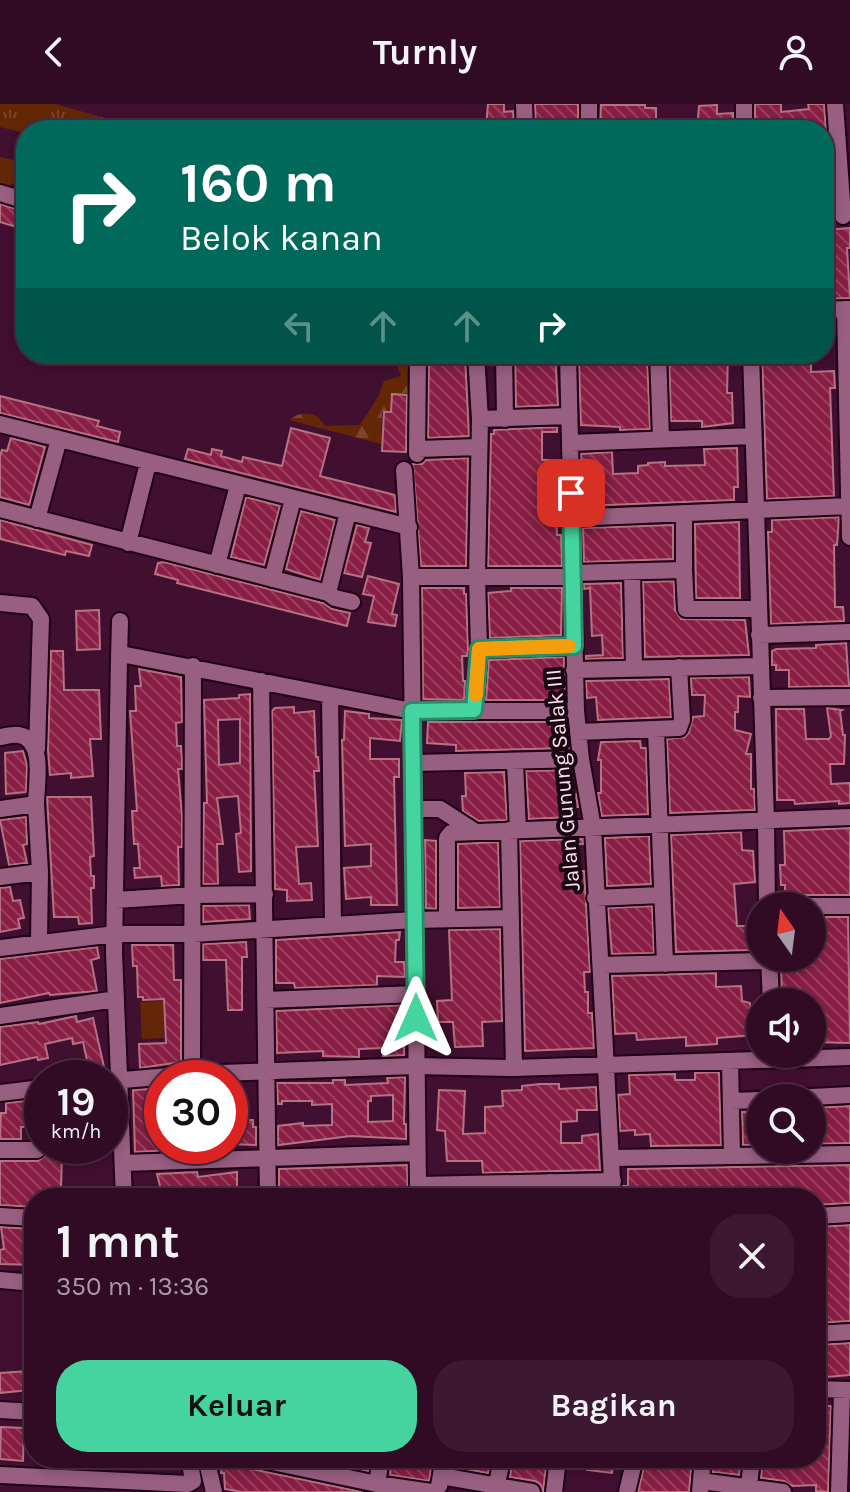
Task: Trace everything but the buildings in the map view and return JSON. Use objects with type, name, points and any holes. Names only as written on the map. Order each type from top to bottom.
[{"type":"street","points":[[835,104],[843,124],[846,216]]},
{"type":"street","points":[[848,309],[850,537]]},
{"type":"street","points":[[418,364],[417,452],[479,447]]},
{"type":"street","points":[[474,710],[479,649],[480,419],[477,364]]},
{"type":"street","points":[[504,364],[505,419]]},
{"type":"street","name":"Jalan Gunung Salak III","points":[[568,364],[576,711],[593,828],[613,1188]]},
{"type":"street","points":[[658,364],[661,439]]},
{"type":"street","points":[[751,364],[767,892]]},
{"type":"street","points":[[480,419],[569,416]]},
{"type":"street","points":[[1,427],[409,527]]},
{"type":"street","points":[[570,443],[753,436]]},
{"type":"street","points":[[37,519],[59,439]]},
{"type":"street","points":[[128,543],[148,463]]},
{"type":"street","points":[[404,470],[411,577],[418,1188]]},
{"type":"street","points":[[217,565],[238,485]]},
{"type":"street","points":[[272,579],[293,499]]},
{"type":"street","points":[[571,518],[849,506]]},
{"type":"street","points":[[0,509],[328,593],[352,602]]},
{"type":"street","points":[[328,593],[348,512]]},
{"type":"street","points":[[684,513],[686,609],[758,609]]},
{"type":"street","points":[[411,577],[684,570]]},
{"type":"street","points":[[632,572],[634,668]]},
{"type":"street","points":[[0,603],[32,606],[41,619],[36,804],[40,872],[39,942]]},
{"type":"street","points":[[115,1060],[120,621]]},
{"type":"street","points":[[759,635],[850,632]]},
{"type":"street","points":[[479,649],[574,646]]},
{"type":"street","points":[[119,658],[126,655],[193,666],[412,711],[576,711]]},
{"type":"street","points":[[192,1060],[193,666]]},
{"type":"street","points":[[574,670],[760,666]]},
{"type":"street","points":[[578,732],[677,729],[681,726],[679,667]]},
{"type":"street","points":[[261,681],[268,1188]]},
{"type":"street","points":[[330,696],[333,925]]},
{"type":"street","points":[[761,698],[850,697]]},
{"type":"street","points":[[656,730],[665,964]]},
{"type":"street","points":[[0,737],[20,735],[37,749]]},
{"type":"street","points":[[414,763],[581,759]]},
{"type":"street","points":[[514,1068],[509,918],[515,762]]},
{"type":"street","points":[[0,809],[36,804]]},
{"type":"street","points":[[414,809],[440,809],[475,832]]},
{"type":"street","points":[[447,919],[447,838],[451,833],[850,817]]},
{"type":"street","points":[[0,877],[40,872]]},
{"type":"street","points":[[116,900],[265,894]]},
{"type":"street","points":[[595,898],[661,895]]},
{"type":"street","points":[[826,906],[850,906]]},
{"type":"street","points":[[0,948],[115,934],[193,934],[414,920],[509,918]]},
{"type":"street","points":[[601,965],[746,960]]},
{"type":"street","points":[[265,1000],[416,994]]},
{"type":"street","points":[[0,1016],[116,999]]},
{"type":"street","points":[[826,1057],[850,1057]]},
{"type":"street","points":[[248,1072],[746,1060]]},
{"type":"street","points":[[730,1062],[732,1156]]},
{"type":"street","points":[[0,1093],[24,1090]]},
{"type":"street","points":[[826,1096],[850,1095]]},
{"type":"street","points":[[731,1101],[746,1100]]},
{"type":"street","points":[[0,1150],[24,1150]]},
{"type":"street","points":[[128,1163],[417,1153]]},
{"type":"street","points":[[612,1158],[850,1154]]},
{"type":"street","points":[[124,1164],[124,1188]]},
{"type":"street","points":[[826,1215],[850,1214]]},
{"type":"street","points":[[0,1216],[24,1217]]},
{"type":"street","points":[[0,1280],[24,1282]]},
{"type":"street","points":[[826,1333],[850,1332]]},
{"type":"street","points":[[826,1389],[846,1390],[839,1492]]},
{"type":"street","points":[[0,1410],[24,1411]]},
{"type":"street","points":[[0,1475],[188,1484],[193,1481],[191,1468]]},
{"type":"street","points":[[209,1468],[217,1491]]},
{"type":"street","points":[[308,1468],[377,1484],[431,1492]]},
{"type":"street","points":[[377,1484],[379,1468]]},
{"type":"street","points":[[497,1485],[500,1468]]},
{"type":"street","points":[[554,1492],[557,1468]]},
{"type":"street","points":[[627,1492],[633,1468]]},
{"type":"street","points":[[749,1486],[751,1468]]},
{"type":"street","points":[[439,1484],[497,1485],[532,1492]]},
{"type":"street","points":[[701,1486],[749,1486],[783,1492]]},
{"type":"green space","points":[[0,104],[55,104],[112,120],[16,120],[16,131],[0,127]]},
{"type":"green space","points":[[0,157],[16,161],[16,184],[12,183],[10,189],[0,186]]},
{"type":"green space","points":[[397,364],[415,364],[415,393],[391,394],[391,411],[382,412],[381,444],[289,420],[308,414],[318,417],[325,426],[360,425],[384,381],[401,376]]},
{"type":"green space","points":[[163,1001],[164,1038],[142,1039],[140,1002]]},
{"type":"slow traffic","points":[[476,695],[479,649],[569,646]]},
{"type":"route","points":[[416,1018],[412,711],[474,710],[479,649],[574,646],[571,493]]}]
